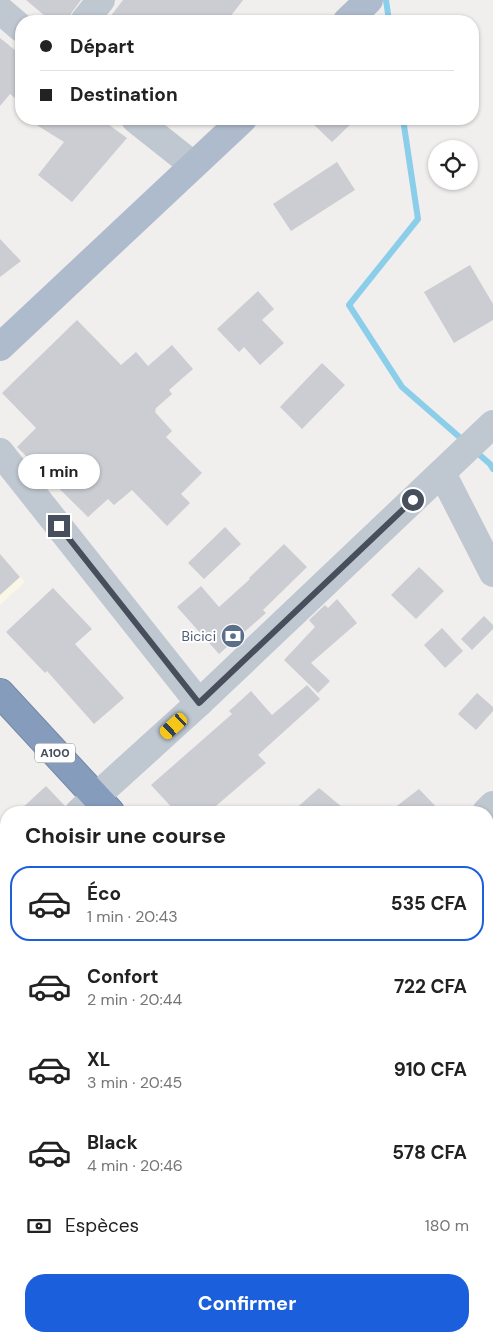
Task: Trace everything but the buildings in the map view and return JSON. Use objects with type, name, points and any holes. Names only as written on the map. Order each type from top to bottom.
[{"type":"highway","name":"A100","points":[[0,693],[94,806]]},
{"type":"main road","points":[[2,340],[236,125]]},
{"type":"street","points":[[89,15],[101,0]]},
{"type":"street","points":[[0,10],[15,23]]},
{"type":"street","points":[[143,125],[193,165]]},
{"type":"street","points":[[96,806],[199,703],[493,424]]},
{"type":"street","points":[[0,452],[199,703]]},
{"type":"street","points":[[442,473],[493,573]]},
{"type":"shaded area","points":[[0,554],[25,582],[0,605]]},
{"type":"waterway","points":[[386,0],[388,15]]},
{"type":"waterway","points":[[404,125],[418,219],[349,305],[402,387],[464,441]]},
{"type":"waterway","points":[[474,450],[493,469]]},
{"type":"place","name":"Bicici","points":[[233,636]]},
{"type":"route","points":[[59,526],[199,703],[413,500]]}]
